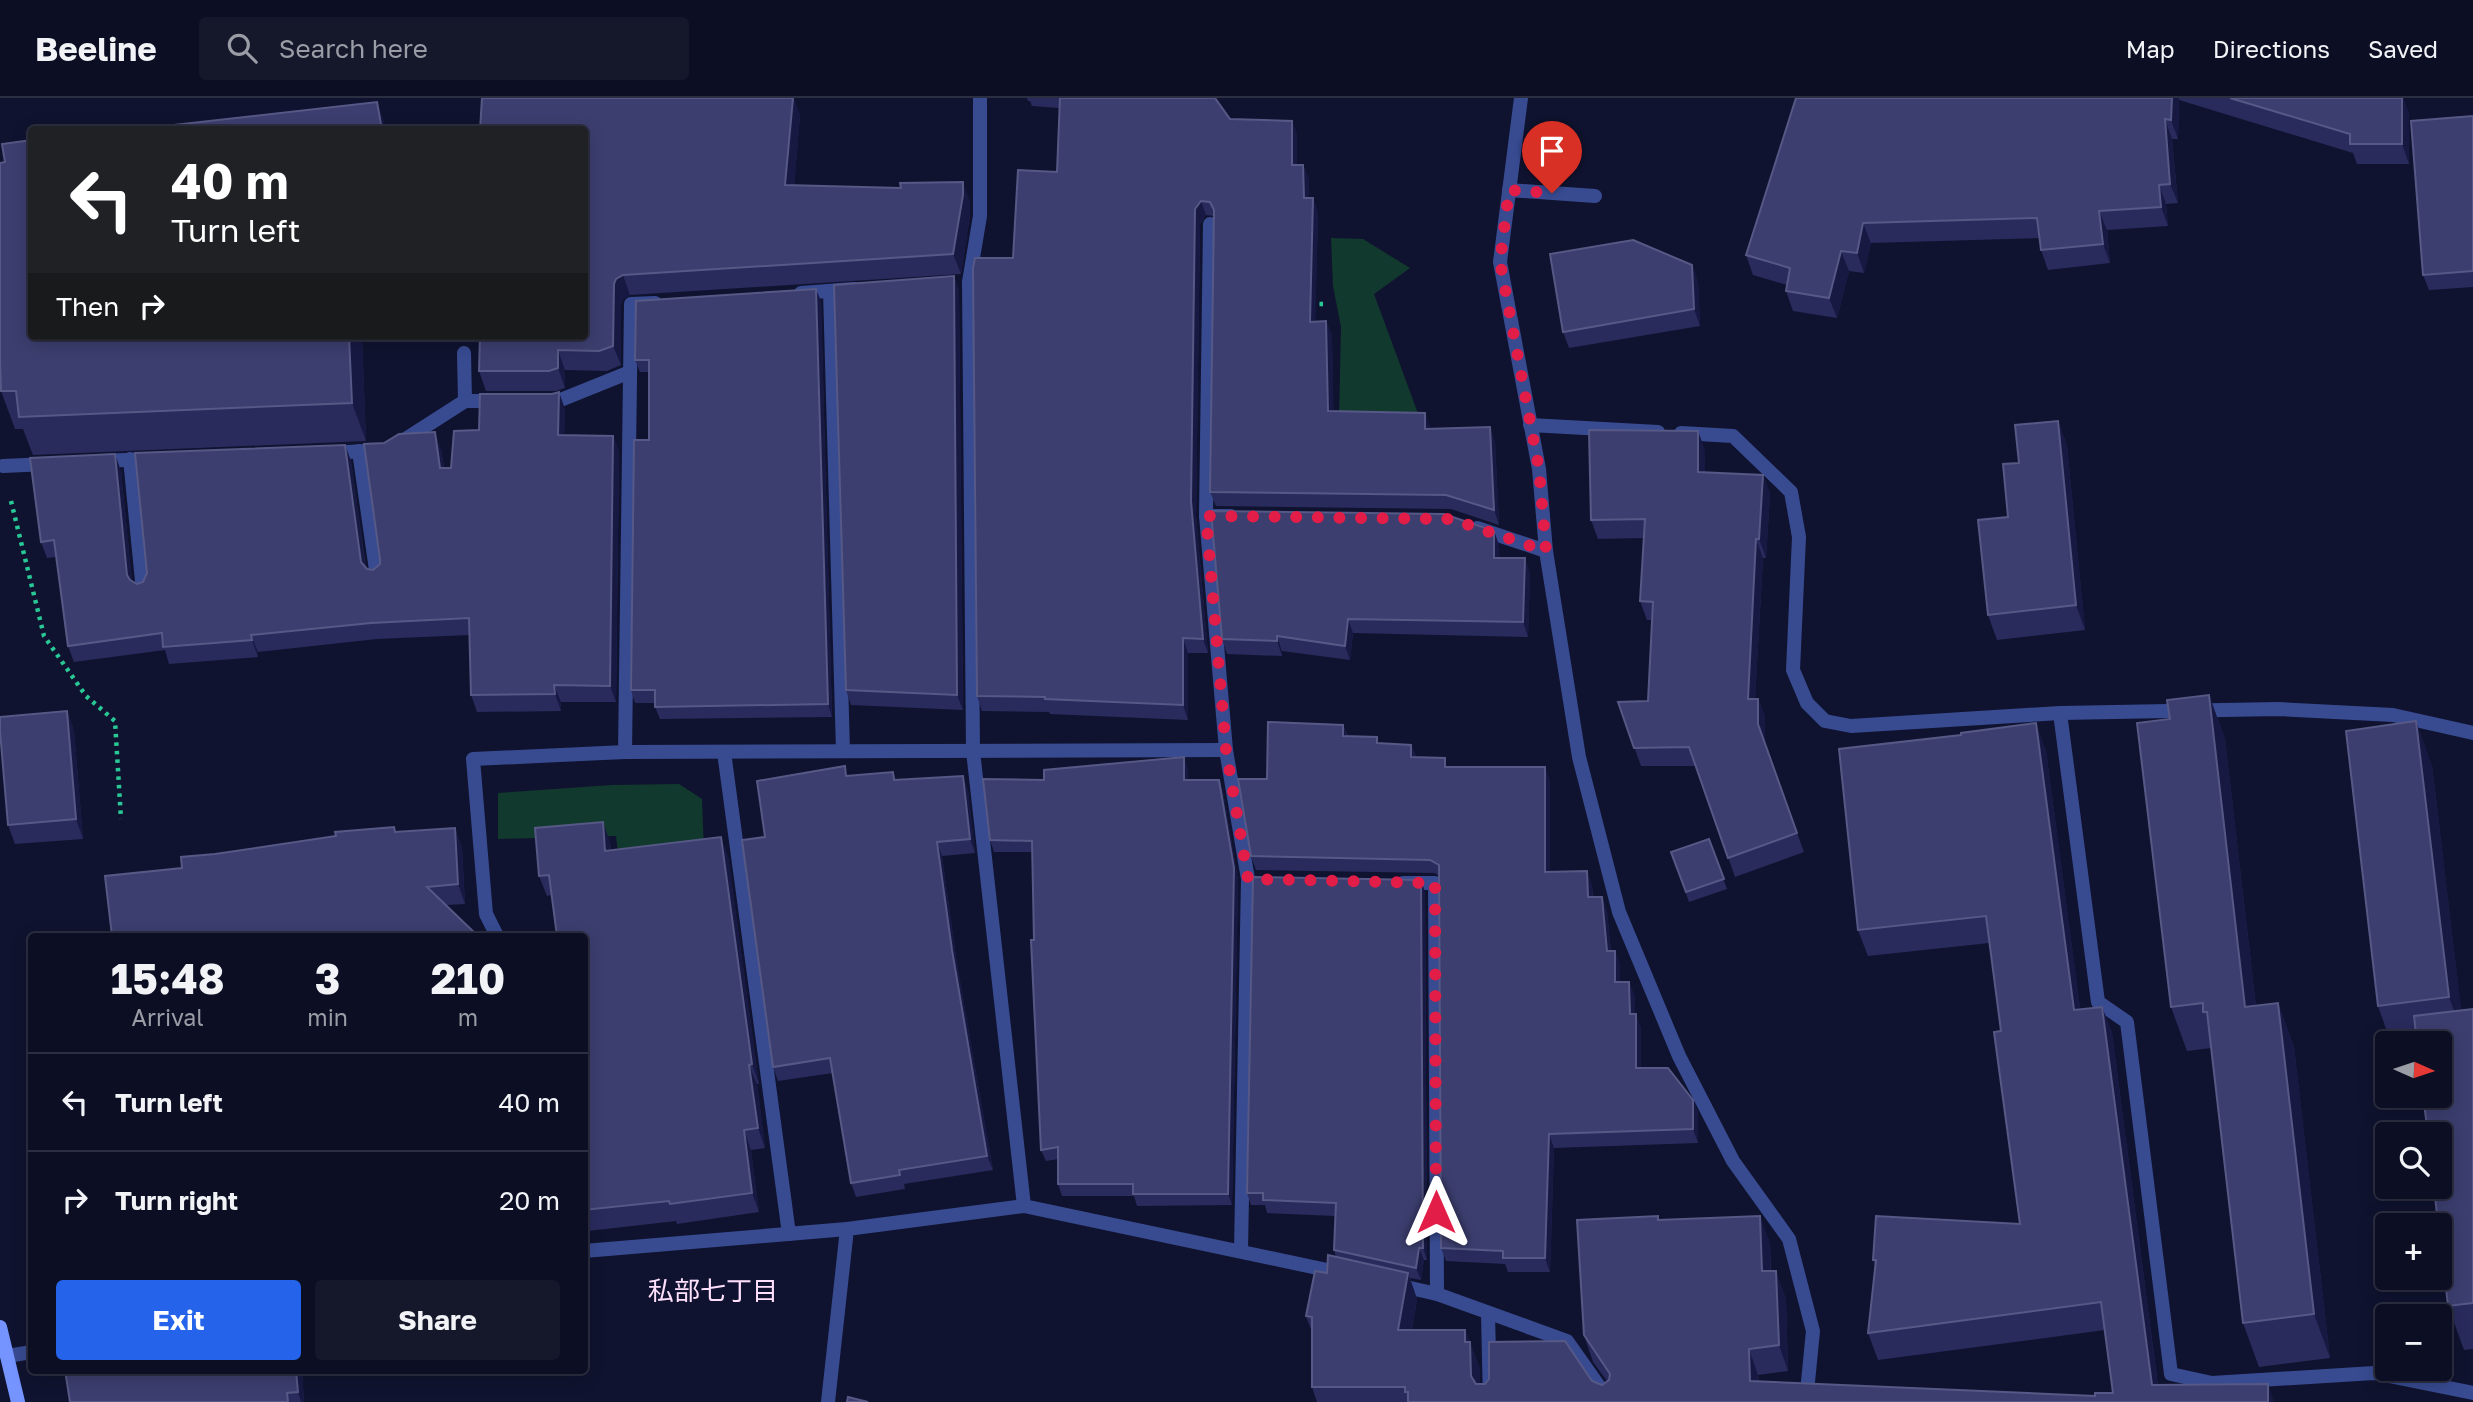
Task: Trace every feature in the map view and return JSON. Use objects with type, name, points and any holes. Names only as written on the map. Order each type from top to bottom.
[{"type":"street","points":[[980,98],[980,216],[969,282],[973,751],[1024,1206]]},
{"type":"street","points":[[1521,98],[1500,262],[1539,469],[1546,551],[1579,757],[1619,912],[1679,1056],[1733,1161],[1789,1239],[1813,1331],[1806,1402]]},
{"type":"street","points":[[1509,190],[1595,197]]},
{"type":"street","points":[[1210,224],[1206,516],[1226,750],[1254,879],[1241,1250]]},
{"type":"street","points":[[790,294],[868,288]]},
{"type":"street","points":[[830,291],[843,751]]},
{"type":"street","points":[[625,752],[631,304],[671,302]]},
{"type":"street","points":[[464,353],[465,401]]},
{"type":"street","points":[[319,453],[389,450],[465,401],[558,401],[630,372]]},
{"type":"street","points":[[1530,425],[1733,436],[1791,492],[1799,537],[1793,670],[1807,703],[1825,721],[1851,726],[2060,713],[2278,709],[2393,715],[2473,733]]},
{"type":"street","points":[[359,452],[377,577]]},
{"type":"street","points":[[3,466],[171,458]]},
{"type":"street","points":[[130,459],[143,591]]},
{"type":"street","points":[[1206,516],[1247,516]]},
{"type":"street","points":[[1463,523],[1546,551]]},
{"type":"street","points":[[2060,713],[2098,1002],[2127,1022],[2171,1374],[2212,1383],[2374,1373],[2473,1393]]},
{"type":"street","points":[[496,933],[486,914],[473,759],[625,752],[1226,750]]},
{"type":"street","points":[[724,752],[789,1234]]},
{"type":"street","points":[[1395,882],[1435,883],[1437,1294]]},
{"type":"street","points":[[588,1251],[847,1229],[1024,1206],[1359,1276]]},
{"type":"street","points":[[828,1402],[847,1229]]},
{"type":"street","points":[[1385,1282],[1437,1294],[1567,1341],[1611,1402]]},
{"type":"street","points":[[1488,1313],[1490,1402]]},
{"type":"street","points":[[0,1327],[18,1402]]},
{"type":"street","points":[[7,1356],[28,1353]]},
{"type":"path","points":[[1299,303],[1325,304]]},
{"type":"path","points":[[3,466],[44,636],[86,696],[115,721],[121,819]]},
{"type":"green space","points":[[1331,238],[1363,239],[1410,268],[1374,294],[1420,419],[1339,420],[1341,327],[1333,286]]},
{"type":"green space","points":[[679,784],[702,799],[704,851],[619,861],[616,836],[498,839],[498,793],[612,785]]},
{"type":"building","points":[[482,98],[793,98],[785,185],[901,188],[900,183],[963,182],[953,254],[623,275],[616,279],[614,284],[613,346],[599,351],[558,350],[558,368],[549,371],[479,371],[480,340],[588,340],[588,126],[480,126]]},
{"type":"building","points":[[1060,98],[1215,98],[1230,119],[1292,121],[1292,165],[1303,165],[1304,198],[1313,198],[1310,322],[1326,321],[1328,411],[1425,413],[1425,429],[1490,427],[1494,510],[1446,495],[1210,492],[1214,210],[1210,202],[1201,201],[1195,209],[1191,501],[1203,639],[1183,638],[1183,705],[977,696],[973,268],[975,258],[1013,258],[1018,170],[1057,172]]},
{"type":"building","points":[[1796,98],[2172,98],[2171,120],[2165,119],[2170,184],[2159,185],[2161,207],[2099,211],[2103,244],[2041,250],[2037,218],[1863,223],[1857,253],[1841,251],[1829,298],[1786,291],[1790,268],[1746,255]]},
{"type":"building","points":[[2230,98],[2402,98],[2402,144],[2350,144],[2350,134]]},
{"type":"building","points":[[377,102],[381,126],[164,126]]},
{"type":"building","points":[[2473,116],[2473,271],[2423,275],[2411,121]]},
{"type":"building","points":[[28,141],[28,340],[349,340],[352,403],[19,417],[16,391],[1,391],[0,163],[5,162],[2,144]]},
{"type":"building","points":[[1633,240],[1692,265],[1694,309],[1563,332],[1550,254]]},
{"type":"building","points":[[954,276],[957,695],[846,690],[834,285]]},
{"type":"building","points":[[816,289],[828,704],[655,707],[655,690],[631,690],[634,440],[649,440],[649,360],[635,360],[636,301]]},
{"type":"building","points":[[559,392],[558,435],[613,436],[610,686],[554,685],[555,694],[471,695],[469,618],[371,623],[251,635],[252,640],[163,647],[162,633],[68,646],[54,540],[41,542],[30,458],[115,454],[127,575],[137,584],[143,582],[147,573],[135,453],[345,445],[361,562],[367,569],[373,570],[380,564],[380,559],[364,444],[384,443],[399,434],[435,432],[440,468],[451,468],[454,431],[479,430],[480,394]]},
{"type":"building","points":[[2058,421],[2076,605],[1988,615],[1978,520],[2008,517],[2003,464],[2019,463],[2015,425]]},
{"type":"building","points":[[1589,430],[1698,431],[1698,472],[1763,475],[1759,539],[1756,539],[1748,699],[1758,699],[1758,724],[1797,833],[1728,858],[1689,747],[1634,748],[1618,702],[1648,701],[1653,602],[1640,601],[1645,519],[1591,520]]},
{"type":"building","points":[[1211,511],[1444,514],[1494,531],[1494,558],[1525,558],[1523,622],[1348,619],[1345,646],[1277,636],[1277,641],[1222,639]]},
{"type":"building","points":[[2209,695],[2245,1007],[2278,1003],[2314,1314],[2243,1323],[2207,1012],[2203,1012],[2203,1003],[2171,1007],[2137,723],[2170,719],[2167,700]]},
{"type":"building","points":[[67,711],[76,819],[8,825],[0,717]]},
{"type":"building","points":[[2416,721],[2449,997],[2378,1006],[2346,731]]},
{"type":"building","points":[[1268,722],[1343,725],[1343,736],[1377,737],[1377,743],[1411,745],[1411,757],[1445,758],[1445,767],[1545,767],[1545,872],[1587,871],[1588,897],[1602,897],[1607,951],[1615,951],[1615,982],[1629,982],[1630,1014],[1636,1014],[1636,1068],[1668,1068],[1693,1100],[1693,1129],[1549,1134],[1545,1258],[1503,1258],[1503,1251],[1441,1248],[1439,865],[1430,860],[1251,856],[1238,779],[1267,779]]},
{"type":"building","points":[[2036,723],[2074,1010],[2102,1007],[2152,1385],[2268,1384],[2268,1402],[1408,1402],[1405,1387],[1312,1387],[1312,1317],[1306,1316],[1315,1271],[1327,1273],[1328,1255],[1408,1273],[1398,1330],[1465,1330],[1465,1342],[1470,1342],[1471,1376],[1476,1384],[1485,1384],[1489,1379],[1489,1342],[1565,1341],[1592,1381],[1602,1385],[1609,1380],[1610,1374],[1584,1335],[1577,1220],[1658,1216],[1658,1220],[1760,1216],[1762,1271],[1776,1271],[1779,1345],[1749,1349],[1750,1381],[2095,1396],[2095,1393],[2113,1393],[2101,1302],[1868,1333],[1876,1260],[1873,1260],[1876,1216],[2020,1224],[1994,1032],[2001,1031],[1986,916],[1858,930],[1839,749]]},
{"type":"building","points":[[1184,757],[1184,780],[1219,780],[1234,868],[1228,1194],[1133,1194],[1133,1184],[1058,1184],[1058,1147],[1041,1150],[1031,940],[1034,940],[1032,841],[990,840],[983,779],[1044,780],[1044,770]]},
{"type":"building","points":[[845,766],[846,776],[893,772],[894,780],[963,776],[970,839],[937,842],[952,950],[987,1156],[899,1170],[900,1175],[851,1183],[830,1058],[773,1067],[742,840],[765,837],[757,781]]},
{"type":"building","points":[[603,822],[605,851],[721,837],[752,1064],[749,1065],[758,1128],[744,1130],[752,1193],[670,1204],[669,1201],[588,1210],[588,933],[557,933],[549,875],[539,876],[535,828]]},
{"type":"building","points":[[394,827],[395,832],[455,828],[458,884],[427,887],[475,933],[112,933],[105,876],[182,868],[181,857],[336,836],[335,832]]},
{"type":"building","points":[[1709,839],[1724,879],[1686,892],[1671,852]]},
{"type":"building","points":[[1253,877],[1421,880],[1423,1248],[1419,1248],[1416,1268],[1334,1250],[1336,1203],[1263,1200],[1263,1193],[1247,1193]]},
{"type":"building","points":[[2473,1009],[2473,1303],[2448,1304],[2446,1290],[2452,1290],[2452,1213],[2437,1213],[2435,1199],[2452,1199],[2452,1122],[2426,1122],[2425,1108],[2452,1108],[2452,1031],[2416,1031],[2414,1016]]},
{"type":"building","points":[[66,1374],[296,1374],[298,1392],[287,1393],[288,1402],[70,1402]]},
{"type":"building","points":[[848,1397],[868,1402],[847,1402]]},
{"type":"district","name":"私部七丁目","points":[[713,1290]]},
{"type":"route","points":[[1436,1212],[1435,883],[1248,879],[1226,750],[1206,516],[1451,519],[1546,551],[1539,469],[1500,262],[1509,190],[1552,193]]}]
